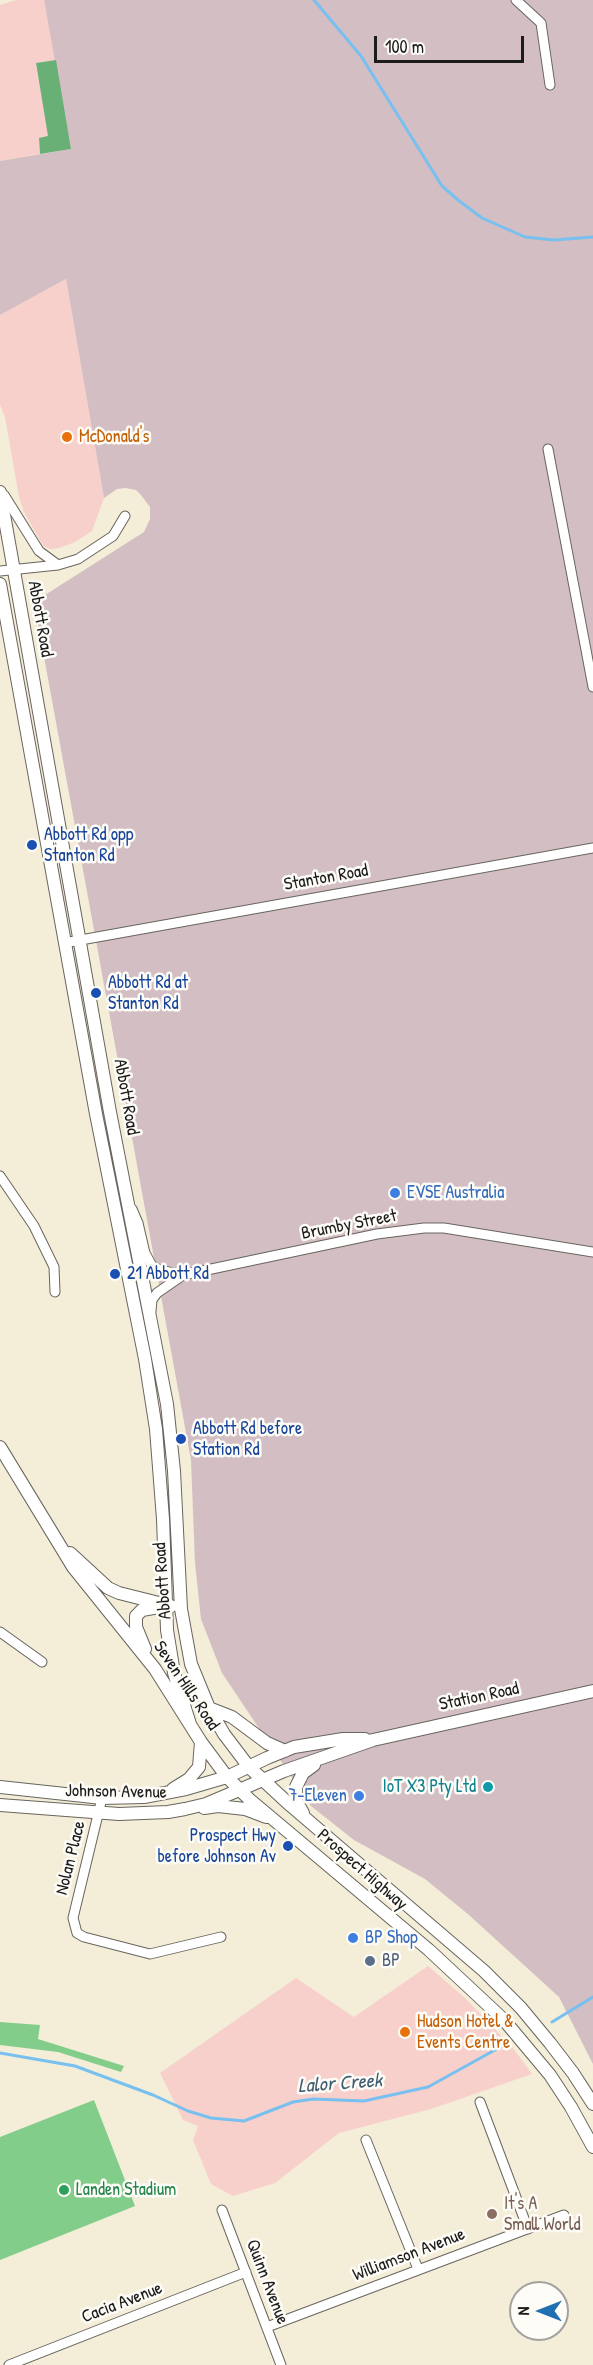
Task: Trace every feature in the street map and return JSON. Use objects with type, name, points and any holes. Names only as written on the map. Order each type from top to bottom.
[{"type":"main road","name":"Abbott Road","points":[[0,493],[6,570],[79,939],[172,1443],[181,1609],[191,1664],[209,1708]]},
{"type":"main road","name":"Abbott Road","points":[[0,584],[64,943],[156,1429],[171,1656],[190,1724]]},
{"type":"main road","name":"Seven Hills Road","points":[[0,1447],[73,1567],[155,1669],[201,1742],[227,1778],[240,1790]]},
{"type":"main road","name":"Seven Hills Road","points":[[61,1544],[108,1588],[118,1593],[181,1609]]},
{"type":"main road","points":[[155,1669],[139,1636],[135,1621],[136,1616],[142,1610],[166,1605]]},
{"type":"main road","name":"Station Road","points":[[262,1781],[373,1740],[593,1691]]},
{"type":"main road","name":"Seven Hills Road","points":[[209,1708],[224,1734],[249,1767]]},
{"type":"main road","points":[[209,1708],[232,1717],[267,1743],[285,1751]]},
{"type":"main road","name":"Station Road","points":[[249,1767],[285,1751],[309,1744],[334,1740],[373,1740]]},
{"type":"main road","points":[[167,1793],[189,1779],[199,1767],[201,1742]]},
{"type":"main road","points":[[305,1818],[296,1800],[296,1787],[303,1773],[325,1757]]},
{"type":"main road","name":"Johnson Avenue","points":[[0,1787],[102,1798],[144,1797],[227,1778],[249,1767]]},
{"type":"main road","name":"Prospect Highway","points":[[249,1767],[262,1781],[484,1971],[519,2006],[573,2073],[593,2104]]},
{"type":"main road","name":"Johnson Avenue","points":[[0,1805],[137,1814],[185,1809],[206,1804],[262,1781]]},
{"type":"main road","name":"Prospect Highway","points":[[240,1790],[429,1950],[504,2020],[550,2075],[593,2147]]},
{"type":"main road","points":[[185,1809],[232,1807],[245,1809],[278,1821]]},
{"type":"street","points":[[516,0],[541,23],[550,86]]},
{"type":"street","points":[[548,449],[593,687]]},
{"type":"street","points":[[0,493],[4,495],[39,551],[58,565]]},
{"type":"street","points":[[6,570],[58,565],[78,560],[113,536],[125,516]]},
{"type":"street","name":"Stanton Road","points":[[64,943],[593,848]]},
{"type":"street","points":[[0,1176],[34,1226],[54,1267],[55,1292]]},
{"type":"street","name":"Brumby Street","points":[[127,1199],[138,1223],[145,1253],[152,1266],[183,1275]]},
{"type":"street","name":"Brumby Street","points":[[150,1318],[152,1300],[157,1293],[183,1275],[377,1234],[444,1228],[593,1252]]},
{"type":"street","points":[[0,1632],[42,1662]]},
{"type":"street","name":"Nolan Place","points":[[102,1798],[74,1914],[73,1926],[78,1934],[150,1954],[221,1937]]},
{"type":"street","points":[[480,2102],[528,2229]]},
{"type":"street","points":[[366,2140],[418,2269]]},
{"type":"street","name":"Quinn Avenue","points":[[222,2210],[282,2365]]},
{"type":"street","name":"Williamson Avenue","points":[[267,2327],[564,2215]]},
{"type":"street","name":"Cacia Avenue","points":[[9,2365],[246,2272]]},
{"type":"shaded area","points":[[16,0],[44,0],[56,60],[36,64],[49,137],[39,139],[40,154],[0,161],[0,5]]},
{"type":"shaded area","points":[[44,0],[593,0],[593,2064],[559,1997],[469,1915],[425,1879],[354,1840],[311,1806],[222,1673],[201,1619],[195,1563],[191,1460],[34,602],[144,532],[150,519],[150,507],[136,490],[126,488],[117,489],[104,498],[66,279],[0,315],[0,161],[71,149]]},
{"type":"shaded area","points":[[66,279],[104,498],[92,531],[75,542],[50,549],[43,546],[24,512],[19,497],[5,417],[0,405],[0,315]]},
{"type":"shaded area","points":[[428,1966],[465,1998],[513,2048],[532,2074],[431,2109],[339,2133],[275,2183],[233,2196],[211,2184],[193,2140],[198,2126],[183,2120],[160,2073],[296,1978],[354,2017]]},
{"type":"green space","points":[[56,60],[71,149],[40,154],[39,138],[48,136],[36,63]]},
{"type":"green space","points":[[0,2022],[40,2025],[38,2039],[124,2066],[121,2072],[58,2052],[0,2045]]},
{"type":"green space","name":"Landen Stadium","points":[[94,2100],[135,2206],[0,2260],[0,2137]]},
{"type":"waterway","points":[[314,0],[361,56],[442,186],[458,200],[482,218],[525,237],[554,240],[593,237]]},
{"type":"waterway","name":"Lalor Creek","points":[[552,2022],[593,1997]]},
{"type":"waterway","name":"Lalor Creek","points":[[0,2053],[75,2066],[153,2095],[188,2111],[211,2118],[244,2121],[293,2102],[313,2099],[364,2101],[428,2087],[504,2045]]},
{"type":"place","name":"McDonald's","points":[[67,437]]},
{"type":"place","name":"Abbott Rd opp Stanton Rd","points":[[32,845]]},
{"type":"place","name":"Abbott Rd at Stanton Rd","points":[[96,993]]},
{"type":"place","name":"EVSE Australia","points":[[395,1193]]},
{"type":"place","name":"21 Abbott Rd","points":[[115,1274]]},
{"type":"place","name":"Abbott Rd before Station Rd","points":[[181,1439]]},
{"type":"place","name":"IoT X3 Pty Ltd","points":[[488,1787]]},
{"type":"place","name":"7-Eleven","points":[[359,1796]]},
{"type":"place","name":"Prospect Hwy before Johnson Av","points":[[288,1846]]},
{"type":"place","name":"BP Shop","points":[[353,1938]]},
{"type":"place","name":"BP","points":[[370,1961]]},
{"type":"place","name":"Hudson Hotel & Events Centre","points":[[405,2032]]},
{"type":"place","name":"Landen Stadium","points":[[64,2190]]},
{"type":"place","name":"It's A Small World","points":[[492,2214]]}]
